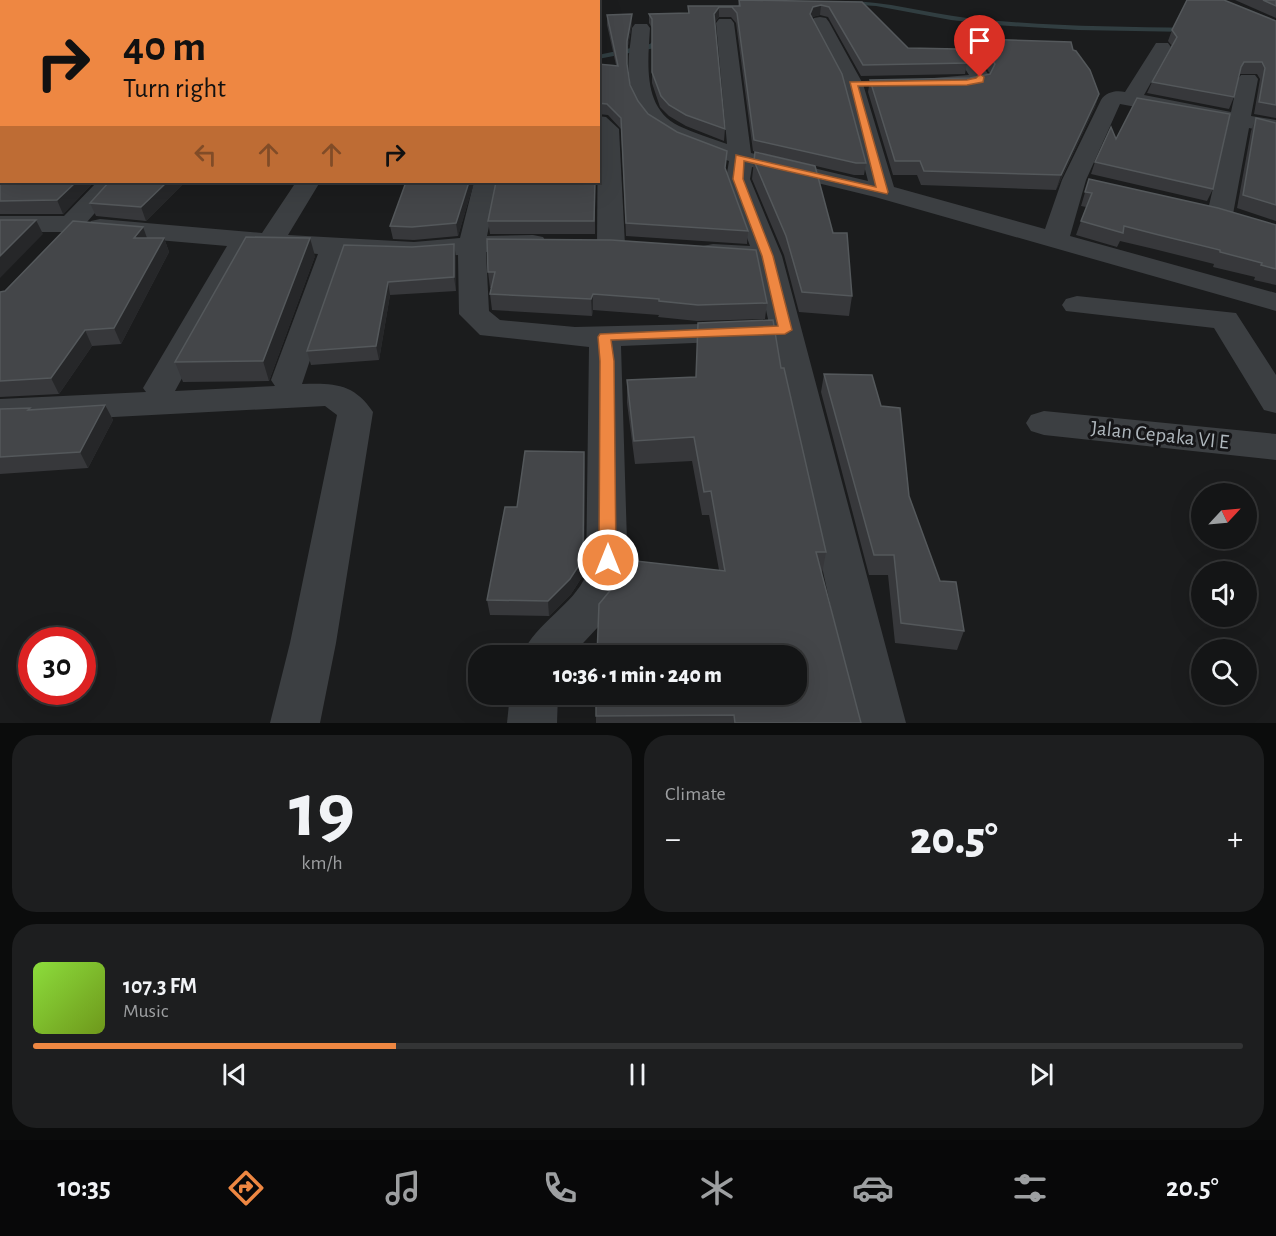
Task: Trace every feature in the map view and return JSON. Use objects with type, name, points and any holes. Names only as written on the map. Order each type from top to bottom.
[{"type":"street","points":[[820,22],[853,84],[883,192]]},
{"type":"street","points":[[725,23],[739,166],[768,256],[881,723]]},
{"type":"street","points":[[640,28],[638,72],[647,107],[656,120],[669,130],[739,166],[883,192],[1276,302]]},
{"type":"street","points":[[1131,99],[1162,47]]},
{"type":"street","points":[[922,83],[980,80],[966,56]]},
{"type":"street","points":[[1220,215],[1248,79]]},
{"type":"street","points":[[853,84],[876,84]]},
{"type":"street","points":[[1055,240],[1085,182],[1111,100],[1119,97],[1276,127]]},
{"type":"street","points":[[600,123],[608,129],[611,245]]},
{"type":"street","points":[[40,257],[109,183]]},
{"type":"street","points":[[159,388],[257,241],[307,183]]},
{"type":"street","points":[[486,183],[472,244],[472,307],[479,321],[491,328],[575,337],[785,330]]},
{"type":"street","points":[[0,224],[71,224],[334,247],[414,250],[472,244],[645,247]]},
{"type":"street","points":[[288,380],[334,247]]},
{"type":"street","points":[[689,250],[768,256]]},
{"type":"street","points":[[1077,305],[1225,320],[1276,402]]},
{"type":"street","points":[[553,645],[567,629],[593,607],[604,589],[607,575],[607,361],[604,337]]},
{"type":"street","points":[[0,411],[333,394],[355,412],[313,643],[295,723]]},
{"type":"street","name":"Jalan Cepaka VI E","points":[[1044,423],[1276,447]]},
{"type":"street","points":[[532,723],[533,705]]},
{"type":"building","points":[[739,0],[862,2],[908,48],[958,49],[967,63],[863,65],[829,7],[821,5],[813,7],[810,14],[842,74],[866,163],[856,163],[754,140],[737,13],[732,7],[719,7],[714,14],[725,129],[686,115],[669,105],[661,96],[652,72],[652,19],[649,14],[689,13],[688,6],[740,6]]},
{"type":"building","points":[[1187,0],[1224,0],[1276,21],[1276,105],[1259,102],[1265,68],[1262,62],[1244,62],[1234,97],[1152,82],[1177,37],[1172,30]]},
{"type":"building","points":[[1263,0],[1276,0],[1276,6]]},
{"type":"building","points":[[632,14],[627,41],[630,85],[648,114],[677,132],[727,151],[725,168],[748,231],[626,223],[621,118],[607,104],[600,103],[600,64],[618,66],[607,15]]},
{"type":"building","points":[[982,39],[1071,42],[1073,50],[1090,70],[1099,94],[1061,175],[924,171],[920,161],[895,161],[870,80],[970,78],[990,74],[995,64],[983,48],[987,48]]},
{"type":"building","points":[[1137,98],[1230,114],[1213,189],[1095,162],[1111,127],[1116,139]]},
{"type":"building","points":[[1256,118],[1276,123],[1276,205],[1243,195]]},
{"type":"building","points":[[755,152],[815,166],[833,233],[847,233],[852,296],[802,292],[786,236],[754,161]]},
{"type":"building","points":[[1089,179],[1218,208],[1276,225],[1276,269],[1220,252],[1220,250],[1124,226],[1123,233],[1081,221],[1092,193],[1085,192]]},
{"type":"building","points":[[0,183],[75,183],[57,200],[0,201]]},
{"type":"building","points":[[108,183],[166,183],[141,207],[90,203]]},
{"type":"building","points":[[406,183],[469,183],[456,223],[412,227],[390,226]]},
{"type":"building","points":[[496,183],[595,183],[594,221],[488,221]]},
{"type":"building","points":[[0,220],[36,220],[0,256]]},
{"type":"building","points":[[73,221],[143,227],[134,238],[164,238],[114,328],[85,330],[51,378],[0,381],[0,292],[5,291]]},
{"type":"building","points":[[246,237],[310,238],[263,361],[175,362]]},
{"type":"building","points":[[487,239],[611,240],[756,250],[767,303],[698,305],[659,301],[659,299],[593,294],[591,299],[490,294],[495,272],[488,272]]},
{"type":"building","points":[[454,244],[454,277],[388,282],[376,346],[307,351],[344,245],[412,247]]},
{"type":"building","points":[[773,320],[781,368],[784,368],[826,552],[816,552],[861,723],[735,723],[734,715],[596,716],[596,705],[807,705],[807,645],[597,645],[599,604],[613,587],[627,560],[725,571],[711,491],[704,492],[694,437],[634,441],[627,380],[696,377],[698,323]]},
{"type":"building","points":[[824,374],[872,375],[881,406],[900,408],[909,496],[940,581],[956,582],[964,631],[901,623],[894,555],[874,555]]},
{"type":"building","points":[[105,405],[80,452],[0,457],[0,409],[30,408],[28,410]]},
{"type":"building","points":[[525,451],[584,452],[583,559],[570,579],[548,601],[487,600],[505,507],[517,507]]},
{"type":"waterway","points":[[845,3],[876,4],[951,18],[995,22],[1078,28],[1190,30]]},
{"type":"waterway","points":[[600,57],[652,46],[664,35]]},
{"type":"route","points":[[608,560],[607,361],[604,337],[785,330],[768,256],[738,179],[740,157],[883,192],[853,84],[967,82],[980,80],[980,77]]}]
